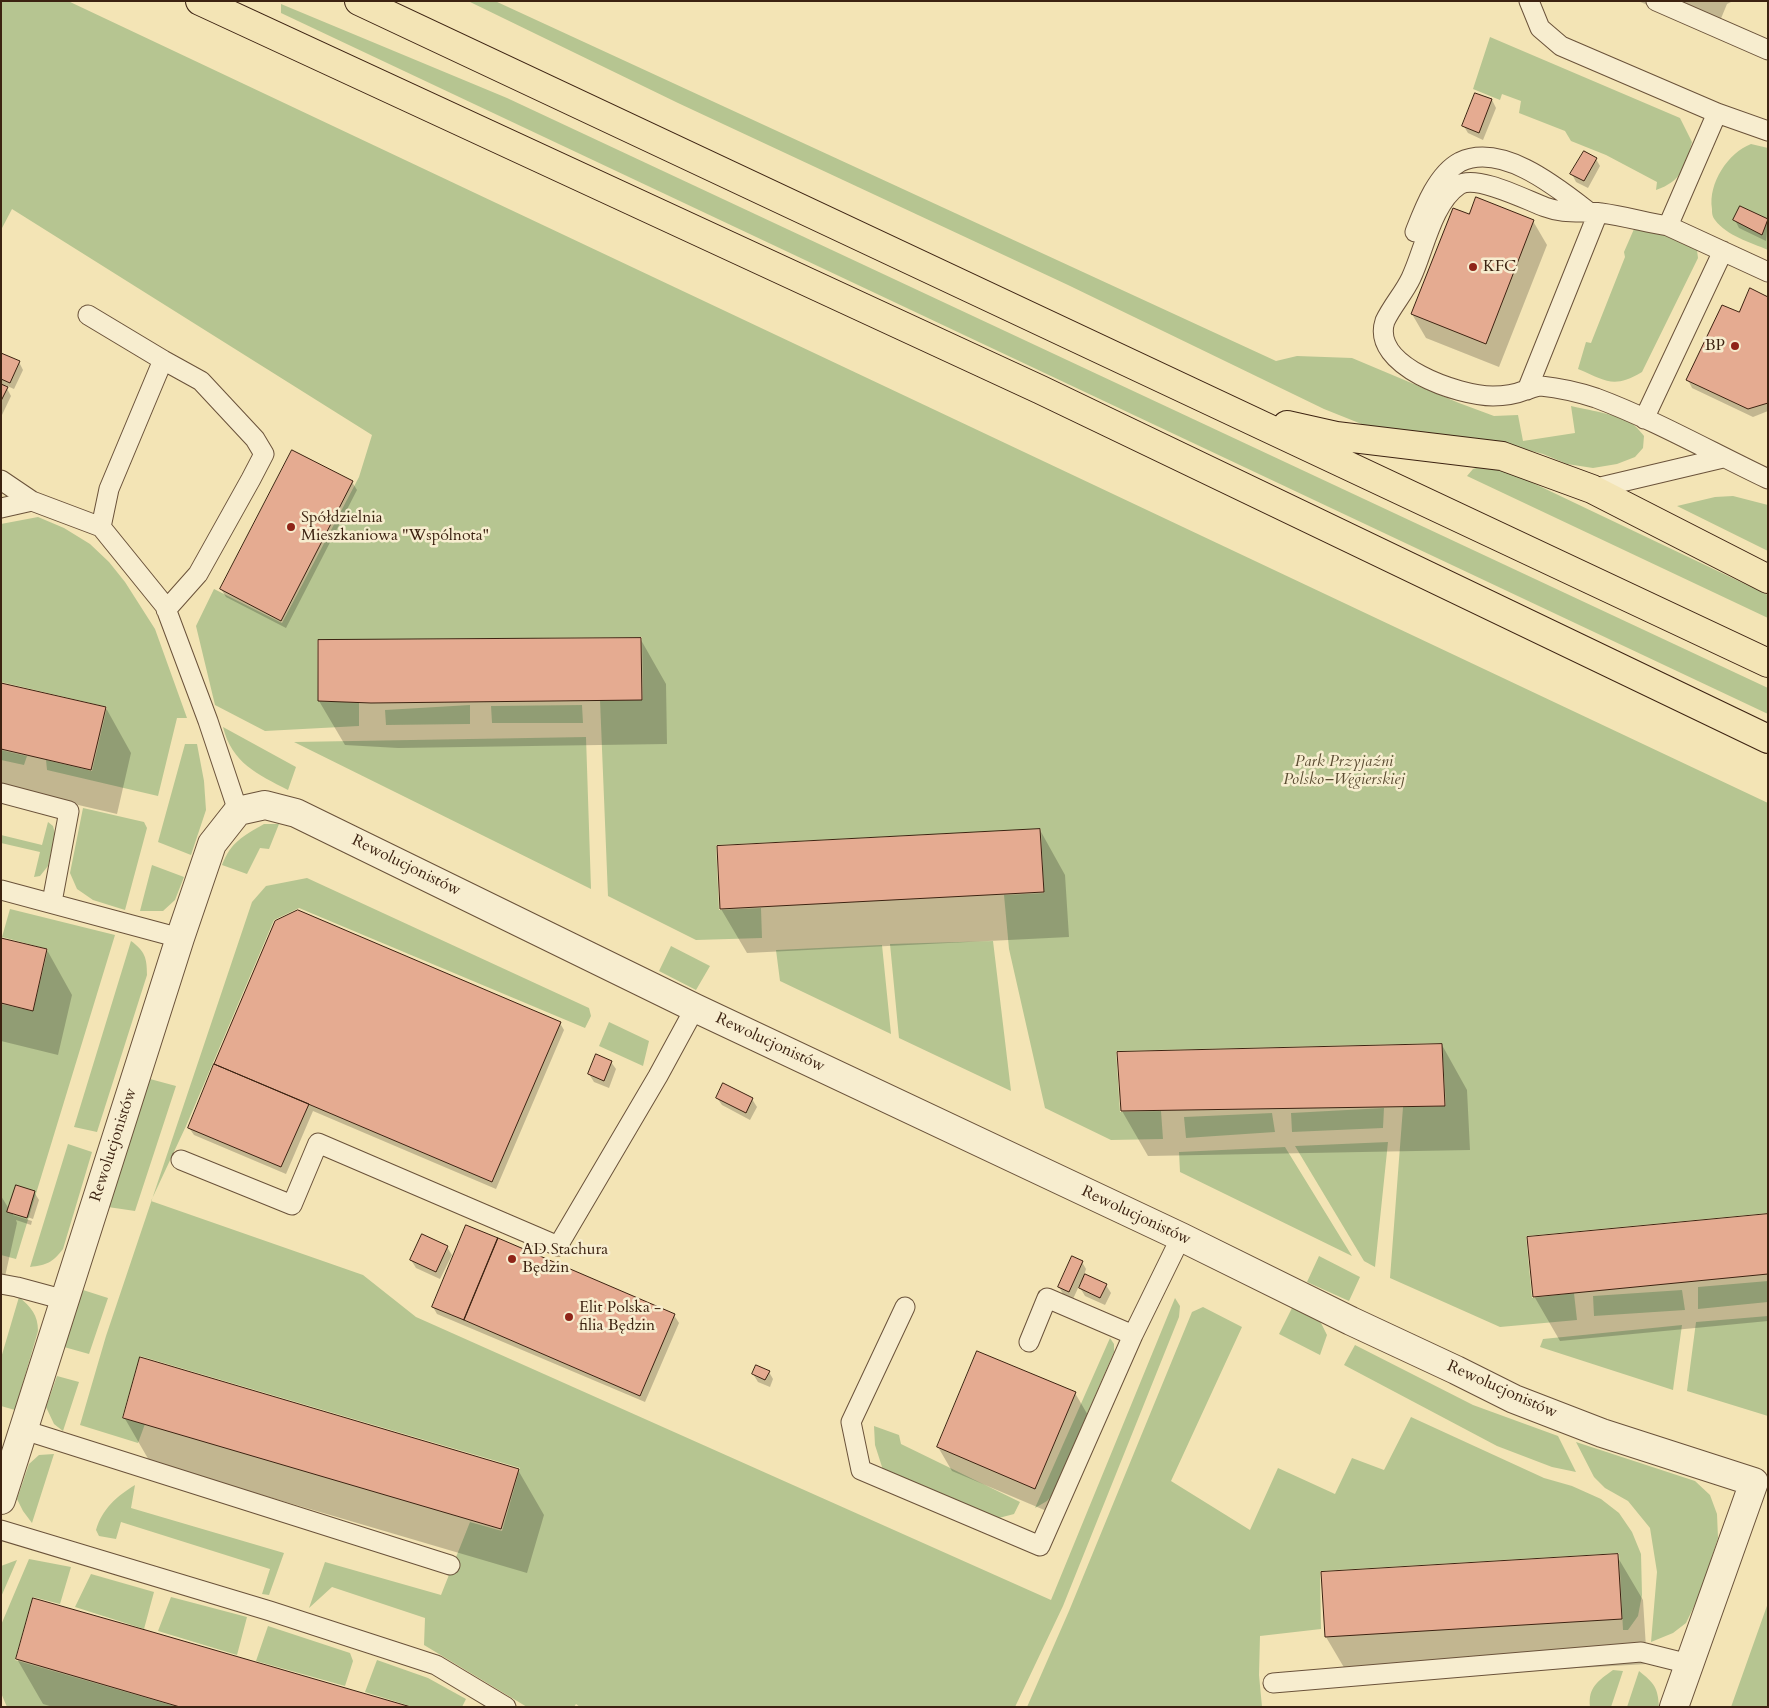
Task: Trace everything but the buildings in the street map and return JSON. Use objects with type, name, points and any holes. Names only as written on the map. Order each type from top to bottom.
[{"type":"main road","points":[[200,1],[1041,390],[1768,739]]},
{"type":"main road","points":[[359,1],[1768,663]]},
{"type":"main road","points":[[1234,413],[1336,436],[1502,456],[1592,489],[1768,579]]},
{"type":"street","name":"Rewolucjonistów","points":[[1,1500],[180,938],[212,844],[238,811],[265,806],[296,813],[695,1008],[1181,1237],[1514,1399],[1602,1433],[1754,1482],[1674,1707]]},
{"type":"lane","points":[[1529,1],[1540,28],[1561,46],[1717,113],[1768,131]]},
{"type":"lane","points":[[1656,1],[1768,50]]},
{"type":"lane","points":[[1668,226],[1717,113]]},
{"type":"lane","points":[[1593,213],[1534,173],[1510,163],[1492,158],[1477,157],[1459,163],[1444,176],[1429,198],[1410,246],[1383,328],[1385,344],[1388,350],[1400,362],[1419,375],[1480,396],[1496,396],[1538,386],[1566,390],[1596,398],[1768,479]]},
{"type":"lane","points":[[1389,313],[1411,277],[1440,208],[1451,193],[1466,182],[1480,183],[1558,211],[1593,213],[1668,226],[1768,272]]},
{"type":"lane","points":[[1527,390],[1593,213]]},
{"type":"lane","points":[[1644,419],[1723,251]]},
{"type":"lane","points":[[88,315],[201,381],[255,439],[264,454],[252,479],[198,574],[166,610]]},
{"type":"lane","points":[[101,527],[109,489],[163,360]]},
{"type":"lane","points":[[1592,489],[1723,458]]},
{"type":"lane","points":[[1,480],[32,501],[101,527],[166,610],[208,721],[238,811]]},
{"type":"lane","points":[[1,508],[32,501]]},
{"type":"lane","points":[[1,793],[69,811],[52,902]]},
{"type":"lane","points":[[1,890],[52,902],[180,938]]},
{"type":"lane","points":[[181,1160],[292,1205],[318,1143],[558,1246],[658,1076],[695,1008]]},
{"type":"lane","points":[[905,1307],[851,1422],[861,1470],[1040,1546],[1133,1335],[1181,1237]]},
{"type":"lane","points":[[1,1284],[65,1300]]},
{"type":"lane","points":[[1030,1342],[1047,1298],[1133,1335]]},
{"type":"lane","points":[[24,1430],[450,1565]]},
{"type":"lane","points":[[1,1530],[270,1611],[436,1665],[506,1707]]},
{"type":"lane","points":[[1272,1683],[1641,1652],[1689,1664]]},
{"type":"green space","name":"Park Przyjaźni Polsko–Węgierskiej","points":[[1,1],[68,1],[1768,803],[1768,1213],[1526,1236],[1532,1298],[1574,1293],[1577,1320],[1500,1327],[1390,1278],[1403,1107],[1446,1106],[1442,1043],[1116,1051],[1120,1112],[1161,1111],[1163,1139],[1111,1140],[1045,1108],[1009,949],[1004,895],[1044,893],[1041,829],[716,845],[719,910],[761,908],[762,938],[696,940],[608,896],[600,700],[643,700],[642,637],[317,640],[318,701],[359,702],[359,726],[265,731],[215,705],[196,626],[214,589],[282,623],[359,477],[372,435],[12,209],[1,230]]},
{"type":"green space","points":[[468,1],[495,1],[1276,361],[1297,356],[1352,358],[1494,416],[1518,415],[1523,441],[1575,433],[1571,406],[1601,412],[1624,419],[1634,425],[1644,436],[1643,448],[1635,457],[1617,464],[1593,468],[1567,464],[1543,454],[1501,443],[1379,431],[1324,409],[1068,285],[678,103]]},
{"type":"green space","points":[[281,4],[507,98],[1768,688],[1768,714],[281,13]]},
{"type":"green space","points":[[1490,37],[1680,118],[1692,142],[1681,172],[1672,182],[1656,190],[1657,182],[1606,155],[1571,141],[1565,131],[1519,113],[1521,101],[1502,94],[1500,100],[1473,89]]},
{"type":"green space","points":[[1751,144],[1768,148],[1768,250],[1739,238],[1726,230],[1715,220],[1712,213],[1713,189],[1721,170],[1735,154]]},
{"type":"green space","points":[[1647,228],[1692,247],[1697,250],[1698,258],[1642,372],[1617,382],[1603,380],[1578,369],[1586,342],[1591,343],[1634,229]]},
{"type":"green space","points":[[1483,466],[1512,473],[1768,595],[1768,618],[1467,476],[1473,469]]},
{"type":"green space","points":[[1733,496],[1768,505],[1768,551],[1677,506],[1715,497]]},
{"type":"green space","points":[[38,517],[64,528],[90,544],[109,562],[125,582],[155,629],[187,718],[177,718],[158,796],[47,770],[46,760],[92,771],[107,707],[1,682],[1,524]]},
{"type":"green space","points":[[470,705],[470,724],[386,725],[385,710]]},
{"type":"green space","points":[[582,705],[583,723],[492,723],[491,706]]},
{"type":"green space","points":[[223,727],[296,767],[288,790],[256,773],[239,759],[227,739]]},
{"type":"green space","points":[[586,737],[591,889],[294,742]]},
{"type":"green space","points":[[185,744],[197,744],[204,781],[206,810],[191,855],[158,842]]},
{"type":"green space","points":[[1,750],[27,756],[24,765],[1,760]]},
{"type":"green space","points":[[83,808],[144,822],[147,828],[125,910],[93,900],[77,889],[70,873]]},
{"type":"green space","points":[[48,822],[53,826],[55,834],[48,866],[40,876],[34,877],[40,852],[1,843],[1,835],[42,845]]},
{"type":"green space","points":[[264,824],[279,824],[269,849],[260,848],[247,874],[222,865],[229,851],[239,840]]},
{"type":"green space","points":[[152,865],[184,877],[175,900],[163,911],[140,911]]},
{"type":"green space","points":[[307,878],[589,1008],[591,1016],[585,1028],[299,908],[274,920],[186,1126],[152,1198],[252,902],[266,886]]},
{"type":"green space","points":[[10,909],[115,935],[16,1259],[1,1255],[1,1004],[33,1011],[48,949],[2,937]]},
{"type":"green space","points":[[131,941],[144,955],[147,975],[97,1132],[74,1127]]},
{"type":"green space","points":[[993,941],[1011,1091],[899,1038],[890,944]]},
{"type":"green space","points":[[882,945],[891,1034],[780,981],[776,950]]},
{"type":"green space","points":[[671,946],[710,966],[696,990],[659,971]]},
{"type":"green space","points":[[609,1022],[649,1041],[643,1066],[599,1046]]},
{"type":"green space","points":[[150,1079],[176,1086],[135,1211],[108,1207]]},
{"type":"green space","points":[[1384,1108],[1383,1128],[1292,1132],[1291,1113]]},
{"type":"green space","points":[[1272,1113],[1275,1132],[1186,1138],[1184,1117]]},
{"type":"green space","points":[[1388,1142],[1375,1267],[1364,1261],[1295,1146]]},
{"type":"green space","points":[[68,1144],[92,1152],[63,1249],[49,1262],[30,1267]]},
{"type":"green space","points":[[1285,1147],[1352,1256],[1180,1172],[1179,1152]]},
{"type":"green space","points":[[151,1201],[363,1275],[416,1317],[1051,1600],[1175,1298],[1180,1306],[1179,1317],[1063,1606],[1015,1707],[580,1707],[576,1704],[574,1707],[527,1707],[424,1645],[425,1618],[332,1587],[309,1608],[325,1562],[441,1595],[470,1522],[502,1531],[520,1468],[140,1356],[122,1418],[145,1424],[138,1443],[80,1425],[106,1336]]},
{"type":"green space","points":[[1319,1256],[1360,1277],[1349,1301],[1307,1282]]},
{"type":"green space","points":[[1768,1281],[1768,1302],[1698,1309],[1698,1287]]},
{"type":"green space","points":[[83,1290],[108,1298],[89,1354],[64,1347]]},
{"type":"green space","points":[[1682,1290],[1685,1310],[1594,1316],[1593,1296]]},
{"type":"green space","points":[[19,1297],[33,1312],[37,1320],[38,1331],[15,1410],[1,1406],[1,1358]]},
{"type":"green space","points":[[1203,1307],[1242,1327],[1171,1481],[1250,1530],[1278,1468],[1335,1494],[1352,1458],[1384,1470],[1411,1417],[1544,1478],[1572,1486],[1601,1499],[1619,1513],[1632,1532],[1641,1554],[1642,1595],[1638,1616],[1628,1630],[1623,1630],[1619,1553],[1320,1571],[1321,1629],[1260,1636],[1259,1675],[1262,1707],[1027,1707],[1069,1611],[1192,1312]]},
{"type":"green space","points":[[1292,1308],[1320,1321],[1327,1335],[1320,1355],[1279,1334]]},
{"type":"green space","points":[[1768,1316],[1768,1416],[1687,1391],[1696,1322]]},
{"type":"green space","points":[[1682,1325],[1673,1390],[1540,1347],[1543,1339]]},
{"type":"green space","points":[[1110,1338],[1114,1344],[1114,1352],[1052,1495],[1047,1501],[1035,1508]]},
{"type":"green space","points":[[1355,1345],[1473,1405],[1558,1436],[1576,1472],[1552,1467],[1497,1446],[1344,1365]]},
{"type":"green space","points":[[57,1376],[79,1382],[63,1431],[54,1424],[46,1407]]},
{"type":"green space","points":[[874,1426],[899,1435],[901,1444],[1020,1502],[1014,1514],[995,1519],[883,1470],[875,1445]]},
{"type":"green space","points":[[1576,1442],[1695,1481],[1710,1495],[1717,1514],[1718,1538],[1699,1596],[1686,1623],[1673,1633],[1651,1642],[1657,1572],[1650,1528],[1628,1501],[1605,1488],[1594,1477]]},
{"type":"green space","points":[[54,1454],[32,1523],[17,1499],[29,1464],[39,1455]]},
{"type":"green space","points":[[135,1485],[131,1508],[284,1553],[269,1595],[262,1594],[270,1569],[121,1522],[116,1539],[99,1536],[96,1530],[106,1509]]},
{"type":"green space","points":[[29,1559],[71,1567],[60,1604],[33,1597],[15,1660],[178,1707],[7,1707],[1,1693],[1,1625]]},
{"type":"green space","points":[[17,1560],[1,1597],[1,1566]]},
{"type":"green space","points":[[91,1574],[154,1592],[144,1629],[75,1607]]},
{"type":"green space","points":[[171,1597],[247,1617],[237,1655],[158,1631]]},
{"type":"green space","points":[[1768,1603],[1768,1707],[1731,1707]]},
{"type":"green space","points":[[268,1626],[350,1653],[353,1661],[345,1686],[256,1661]]},
{"type":"green space","points":[[377,1660],[428,1678],[466,1699],[462,1707],[413,1707],[365,1692]]},
{"type":"green space","points":[[1613,1670],[1623,1671],[1611,1707],[1590,1707],[1592,1689]]},
{"type":"green space","points":[[1639,1671],[1654,1686],[1658,1695],[1659,1707],[1627,1707]]},
{"type":"place","name":"KFC","points":[[1473,267]]},
{"type":"place","name":"BP","points":[[1735,346]]},
{"type":"place","name":"Spółdzielnia Mieszkaniowa \"Wspólnota\"","points":[[291,527]]},
{"type":"place","name":"AD Stachura Będzin","points":[[512,1259]]},
{"type":"place","name":"Elit Polska - filia Będzin","points":[[569,1317]]}]
